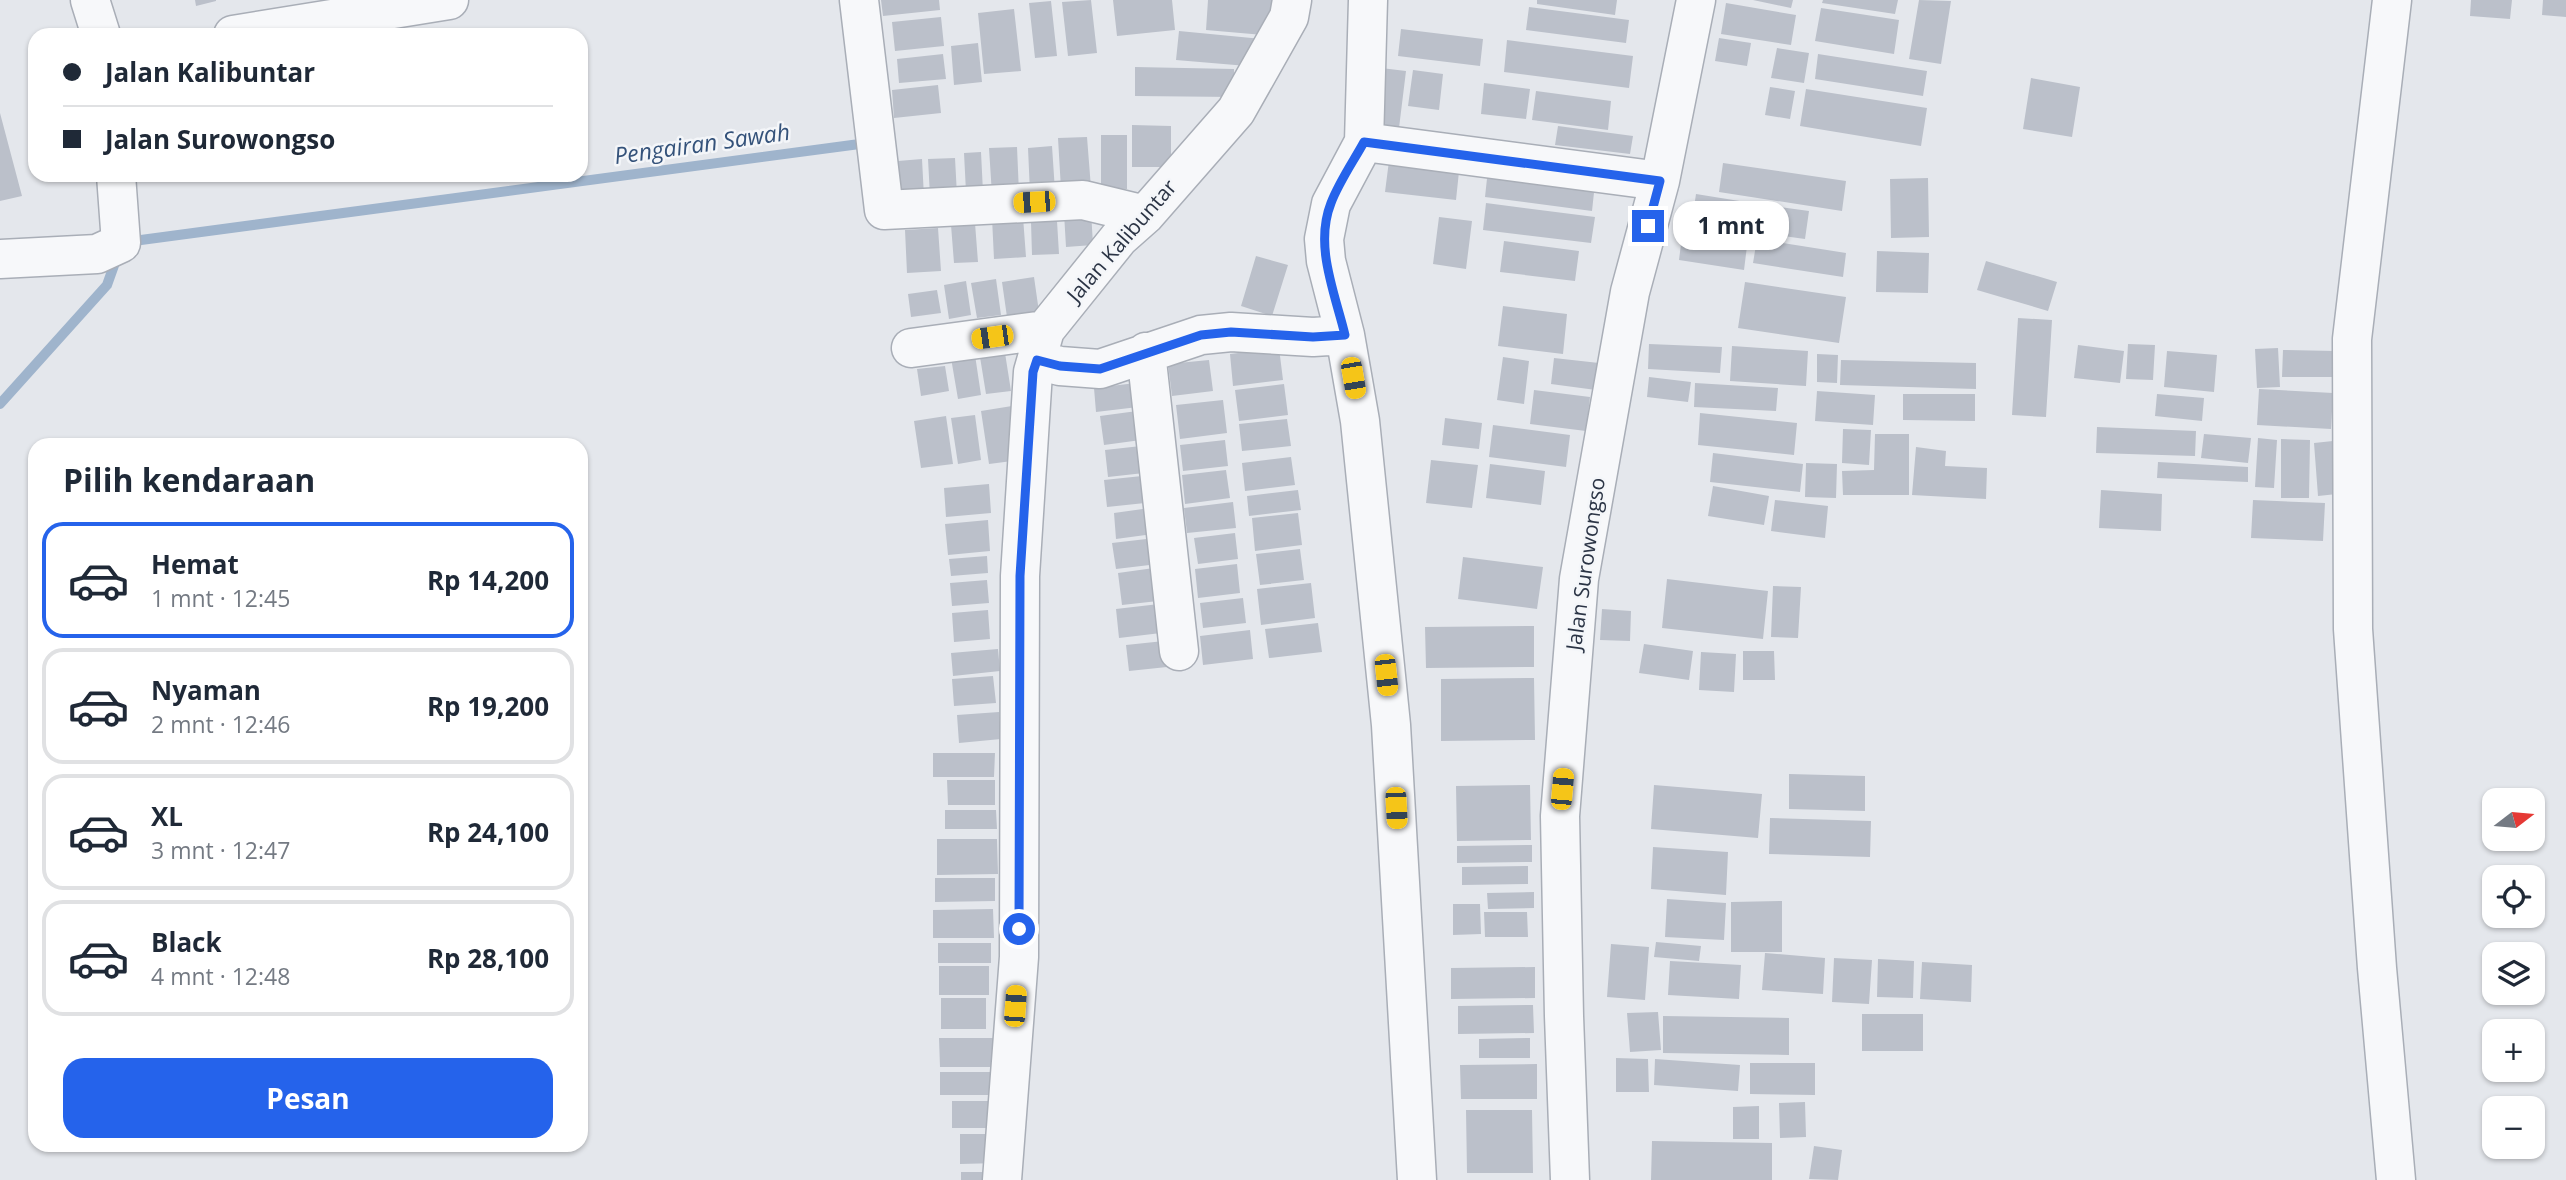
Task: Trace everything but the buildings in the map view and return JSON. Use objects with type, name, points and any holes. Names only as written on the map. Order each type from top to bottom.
[{"type":"street","points":[[90,0],[99,28]]},
{"type":"street","points":[[276,28],[449,0]]},
{"type":"street","points":[[859,0],[884,210],[1083,200],[1145,215]]},
{"type":"street","name":"Jalan Kalibuntar","points":[[1002,1180],[1019,957],[1020,576],[1033,372],[1119,238],[1145,215],[1236,111],[1289,17],[1292,0]]},
{"type":"street","points":[[1368,0],[1364,142],[1331,204],[1324,239],[1329,336],[1360,421],[1391,725],[1417,1180]]},
{"type":"street","name":"Jalan Surowongso","points":[[1570,1180],[1560,816],[1579,579],[1630,292],[1660,181],[1696,0]]},
{"type":"street","points":[[2392,0],[2352,340],[2353,629],[2377,968],[2396,1180]]},
{"type":"street","points":[[1364,142],[1660,181]]},
{"type":"street","points":[[0,259],[97,254],[121,243],[117,182]]},
{"type":"street","points":[[911,348],[1047,352],[1100,369],[1201,335],[1231,332],[1329,336]]},
{"type":"street","points":[[1146,352],[1179,651]]},
{"type":"waterway","name":"Pengairan Sawah","points":[[588,180],[867,143]]},
{"type":"waterway","name":"Pengairan Sawah","points":[[126,242],[575,182]]},
{"type":"waterway","name":"Pengairan Sawah","points":[[0,404],[107,285],[117,257]]},
{"type":"route","points":[[1019,929],[1020,576],[1033,372],[1037,360],[1060,366],[1100,369],[1201,335],[1231,332],[1313,337],[1345,335],[1326,261],[1325,225],[1331,204],[1364,142],[1660,181],[1648,226]]}]
